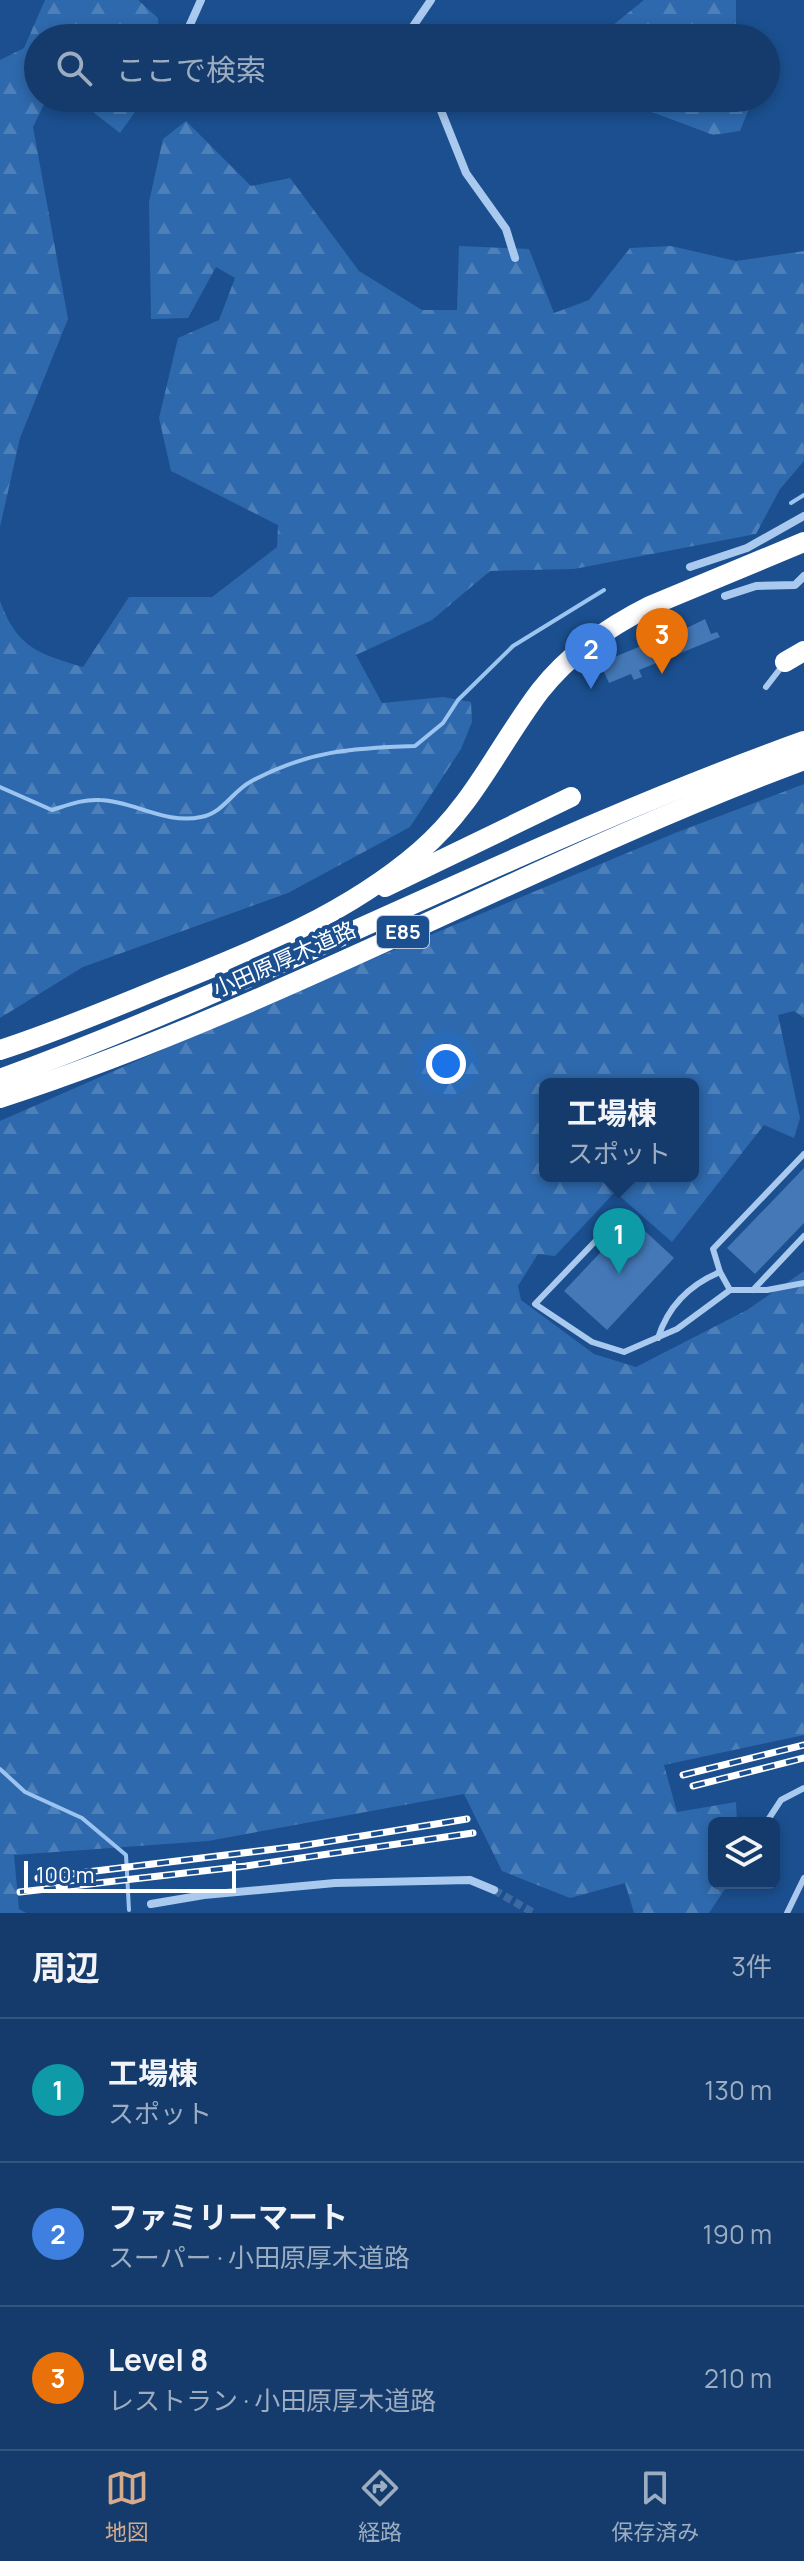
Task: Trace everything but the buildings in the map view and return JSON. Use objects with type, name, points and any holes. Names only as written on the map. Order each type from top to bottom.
[{"type":"highway","points":[[352,902],[421,850],[448,823],[493,766],[541,690],[579,651],[627,617],[804,542]]},
{"type":"highway","points":[[785,662],[804,651]]},
{"type":"highway","name":"小田原厚木道路","points":[[0,1079],[127,1032],[664,795],[804,741]]},
{"type":"highway","name":"小田原厚木道路","points":[[0,1098],[216,1015],[627,833],[804,760]]},
{"type":"highway","points":[[0,1050],[43,1036],[244,955],[571,797]]},
{"type":"street","points":[[190,24],[201,0]]},
{"type":"street","points":[[415,24],[431,0]]},
{"type":"street","points":[[442,112],[466,173],[506,229],[515,258]]},
{"type":"street","points":[[690,567],[747,548],[804,516]]},
{"type":"street","points":[[725,596],[756,586],[795,585],[804,576]]},
{"type":"street","points":[[151,1904],[204,1895],[335,1883],[470,1880],[494,1890]]},
{"type":"lane","points":[[766,687],[785,662]]},
{"type":"lane","points":[[730,1290],[713,1249],[804,1154]]},
{"type":"lane","points":[[608,1228],[535,1304],[592,1342],[613,1351],[636,1349],[658,1338],[730,1290],[804,1283]]},
{"type":"lane","points":[[753,1290],[804,1236]]},
{"type":"lane","points":[[658,1338],[664,1319],[677,1301],[702,1279],[720,1272]]},
{"type":"lane","points":[[770,1817],[781,1800],[804,1788]]},
{"type":"lane","points":[[787,1913],[804,1878]]},
{"type":"green space","points":[[45,0],[138,0],[158,18],[158,24],[34,24]]},
{"type":"green space","points":[[644,0],[736,0],[736,24],[614,24]]},
{"type":"green space","points":[[24,48],[24,112],[40,112],[33,127],[68,319],[20,438],[0,527],[0,60]]},
{"type":"green space","points":[[93,112],[135,112],[120,133]]},
{"type":"green space","points":[[652,112],[748,112],[740,131],[713,135]]},
{"type":"green space","points":[[186,121],[251,186],[290,178],[359,271],[422,310],[457,310],[459,246],[529,249],[554,313],[589,300],[630,248],[671,246],[736,261],[804,251],[804,461],[780,489],[756,534],[574,569],[490,571],[432,620],[356,655],[382,703],[443,697],[471,702],[472,722],[461,749],[410,827],[288,893],[83,967],[0,1018],[0,601],[14,629],[31,647],[83,667],[129,597],[212,597],[277,547],[278,525],[171,471],[159,418],[178,338],[219,320],[235,278],[216,267],[188,318],[151,319],[149,202],[163,139]]},
{"type":"green space","points":[[804,784],[804,1018],[794,1011],[778,1015],[800,1118],[794,1138],[764,1125],[672,1242],[615,1192],[555,1256],[538,1254],[518,1286],[521,1300],[594,1354],[636,1367],[747,1310],[804,1271],[804,1735],[664,1765],[677,1812],[736,1802],[737,1817],[708,1817],[708,1889],[725,1889],[709,1913],[634,1913],[625,1883],[570,1898],[502,1871],[464,1794],[208,1841],[14,1855],[19,1909],[26,1913],[0,1913],[0,1121],[305,987],[675,833]]},
{"type":"waterway","points":[[791,503],[804,495]]},
{"type":"waterway","points":[[0,787],[52,810],[82,801],[100,800],[175,818],[209,815],[250,782],[291,764],[350,750],[415,746],[443,723],[458,700],[513,646],[604,590]]},
{"type":"waterway","points":[[0,1769],[25,1792],[82,1818],[126,1855],[129,1910]]},
{"type":"tunnel","points":[[494,1890],[534,1913]]},
{"type":"railway","points":[[683,1775],[804,1745]]},
{"type":"railway","points":[[693,1786],[804,1758]]},
{"type":"railway","points":[[38,1878],[300,1846],[467,1819]]},
{"type":"railway","points":[[20,1892],[246,1866],[473,1833]]},
{"type":"place","name":"Level 8","points":[[662,674]]},
{"type":"place","name":"ファミリーマート","points":[[591,689]]},
{"type":"place","name":"工場棟","points":[[619,1274]]}]
